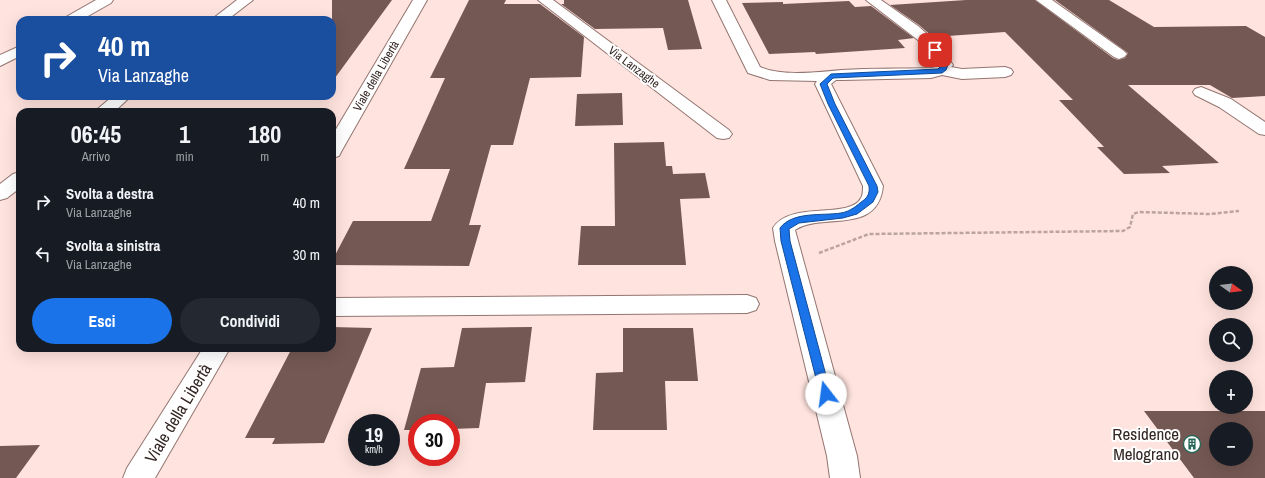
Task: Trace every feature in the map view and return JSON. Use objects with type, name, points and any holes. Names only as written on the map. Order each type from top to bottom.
[{"type":"street","points":[[78,16],[106,0]]},
{"type":"street","points":[[224,16],[246,0]]},
{"type":"street","name":"Viale della Libertà","points":[[336,145],[420,0]]},
{"type":"street","name":"Via Lanzaghe","points":[[545,0],[723,134]]},
{"type":"street","points":[[720,0],[754,70],[760,74],[771,76],[831,76],[931,73],[942,70],[962,74],[1005,72]]},
{"type":"street","points":[[873,0],[926,40],[942,59],[945,65],[942,70]]},
{"type":"street","points":[[1043,0],[1119,54]]},
{"type":"street","points":[[0,61],[16,52]]},
{"type":"street","points":[[831,76],[823,84],[873,186],[874,192],[870,200],[854,212],[843,215],[797,220],[784,228],[786,241],[842,456],[846,478]]},
{"type":"street","points":[[1201,92],[1225,103],[1265,130]]},
{"type":"street","points":[[108,108],[118,100]]},
{"type":"street","points":[[0,194],[16,181]]},
{"type":"street","points":[[336,307],[747,304]]},
{"type":"street","name":"Viale della Libertà","points":[[138,478],[215,352]]},
{"type":"path","points":[[816,255],[869,234],[1123,231],[1130,227],[1134,214],[1139,212],[1210,214],[1239,211]]},
{"type":"building","points":[[332,0],[392,0],[336,77],[336,16],[332,16]]},
{"type":"building","points":[[469,0],[506,0],[504,4],[540,4],[584,37],[581,77],[530,78],[513,145],[491,145],[469,225],[481,225],[469,266],[336,265],[336,253],[353,221],[431,221],[450,169],[404,169],[445,78],[430,78]]},
{"type":"building","points":[[564,0],[688,0],[702,49],[668,50],[663,28],[595,29],[561,4],[564,4]]},
{"type":"building","points":[[966,0],[1035,0],[1113,58],[1118,60],[1125,58],[1128,53],[1055,0],[1109,0],[1154,27],[1246,26],[1265,37],[1265,96],[1232,98],[1210,85],[1128,85],[1219,163],[1162,166],[1170,173],[1124,174],[1097,147],[1104,147],[1059,100],[1073,100],[1005,32],[933,37],[919,25],[890,5]]},
{"type":"building","points":[[849,1],[855,7],[871,6],[914,38],[898,40],[905,48],[816,54],[815,52],[769,54],[742,3],[783,2],[783,4]]},
{"type":"building","points":[[622,93],[623,125],[575,126],[577,94]]},
{"type":"building","points":[[664,142],[666,166],[672,166],[673,174],[705,173],[710,198],[680,199],[686,265],[578,265],[581,226],[615,226],[614,143]]},
{"type":"building","points":[[336,327],[372,328],[324,443],[272,444],[275,438],[245,438],[290,352],[336,352]]},
{"type":"building","points":[[532,327],[525,382],[486,383],[479,428],[460,429],[460,414],[408,414],[421,368],[454,367],[462,328]]},
{"type":"building","points":[[623,328],[693,328],[698,381],[665,381],[667,430],[593,430],[596,373],[623,372]]},
{"type":"building","name":"Residence Melograno","points":[[1144,411],[1209,411],[1209,414],[1253,414],[1253,411],[1265,411],[1265,478],[1194,478]]},
{"type":"building","points":[[408,415],[408,430],[404,430]]},
{"type":"building","points":[[40,445],[16,478],[0,478],[0,446]]},
{"type":"place","name":"Residence Melograno","points":[[1192,444]]},
{"type":"route","points":[[826,394],[786,241],[784,228],[797,220],[843,215],[854,212],[865,205],[870,200],[874,192],[873,186],[823,84],[831,76],[931,73],[940,71],[944,69],[945,65],[935,50]]}]
